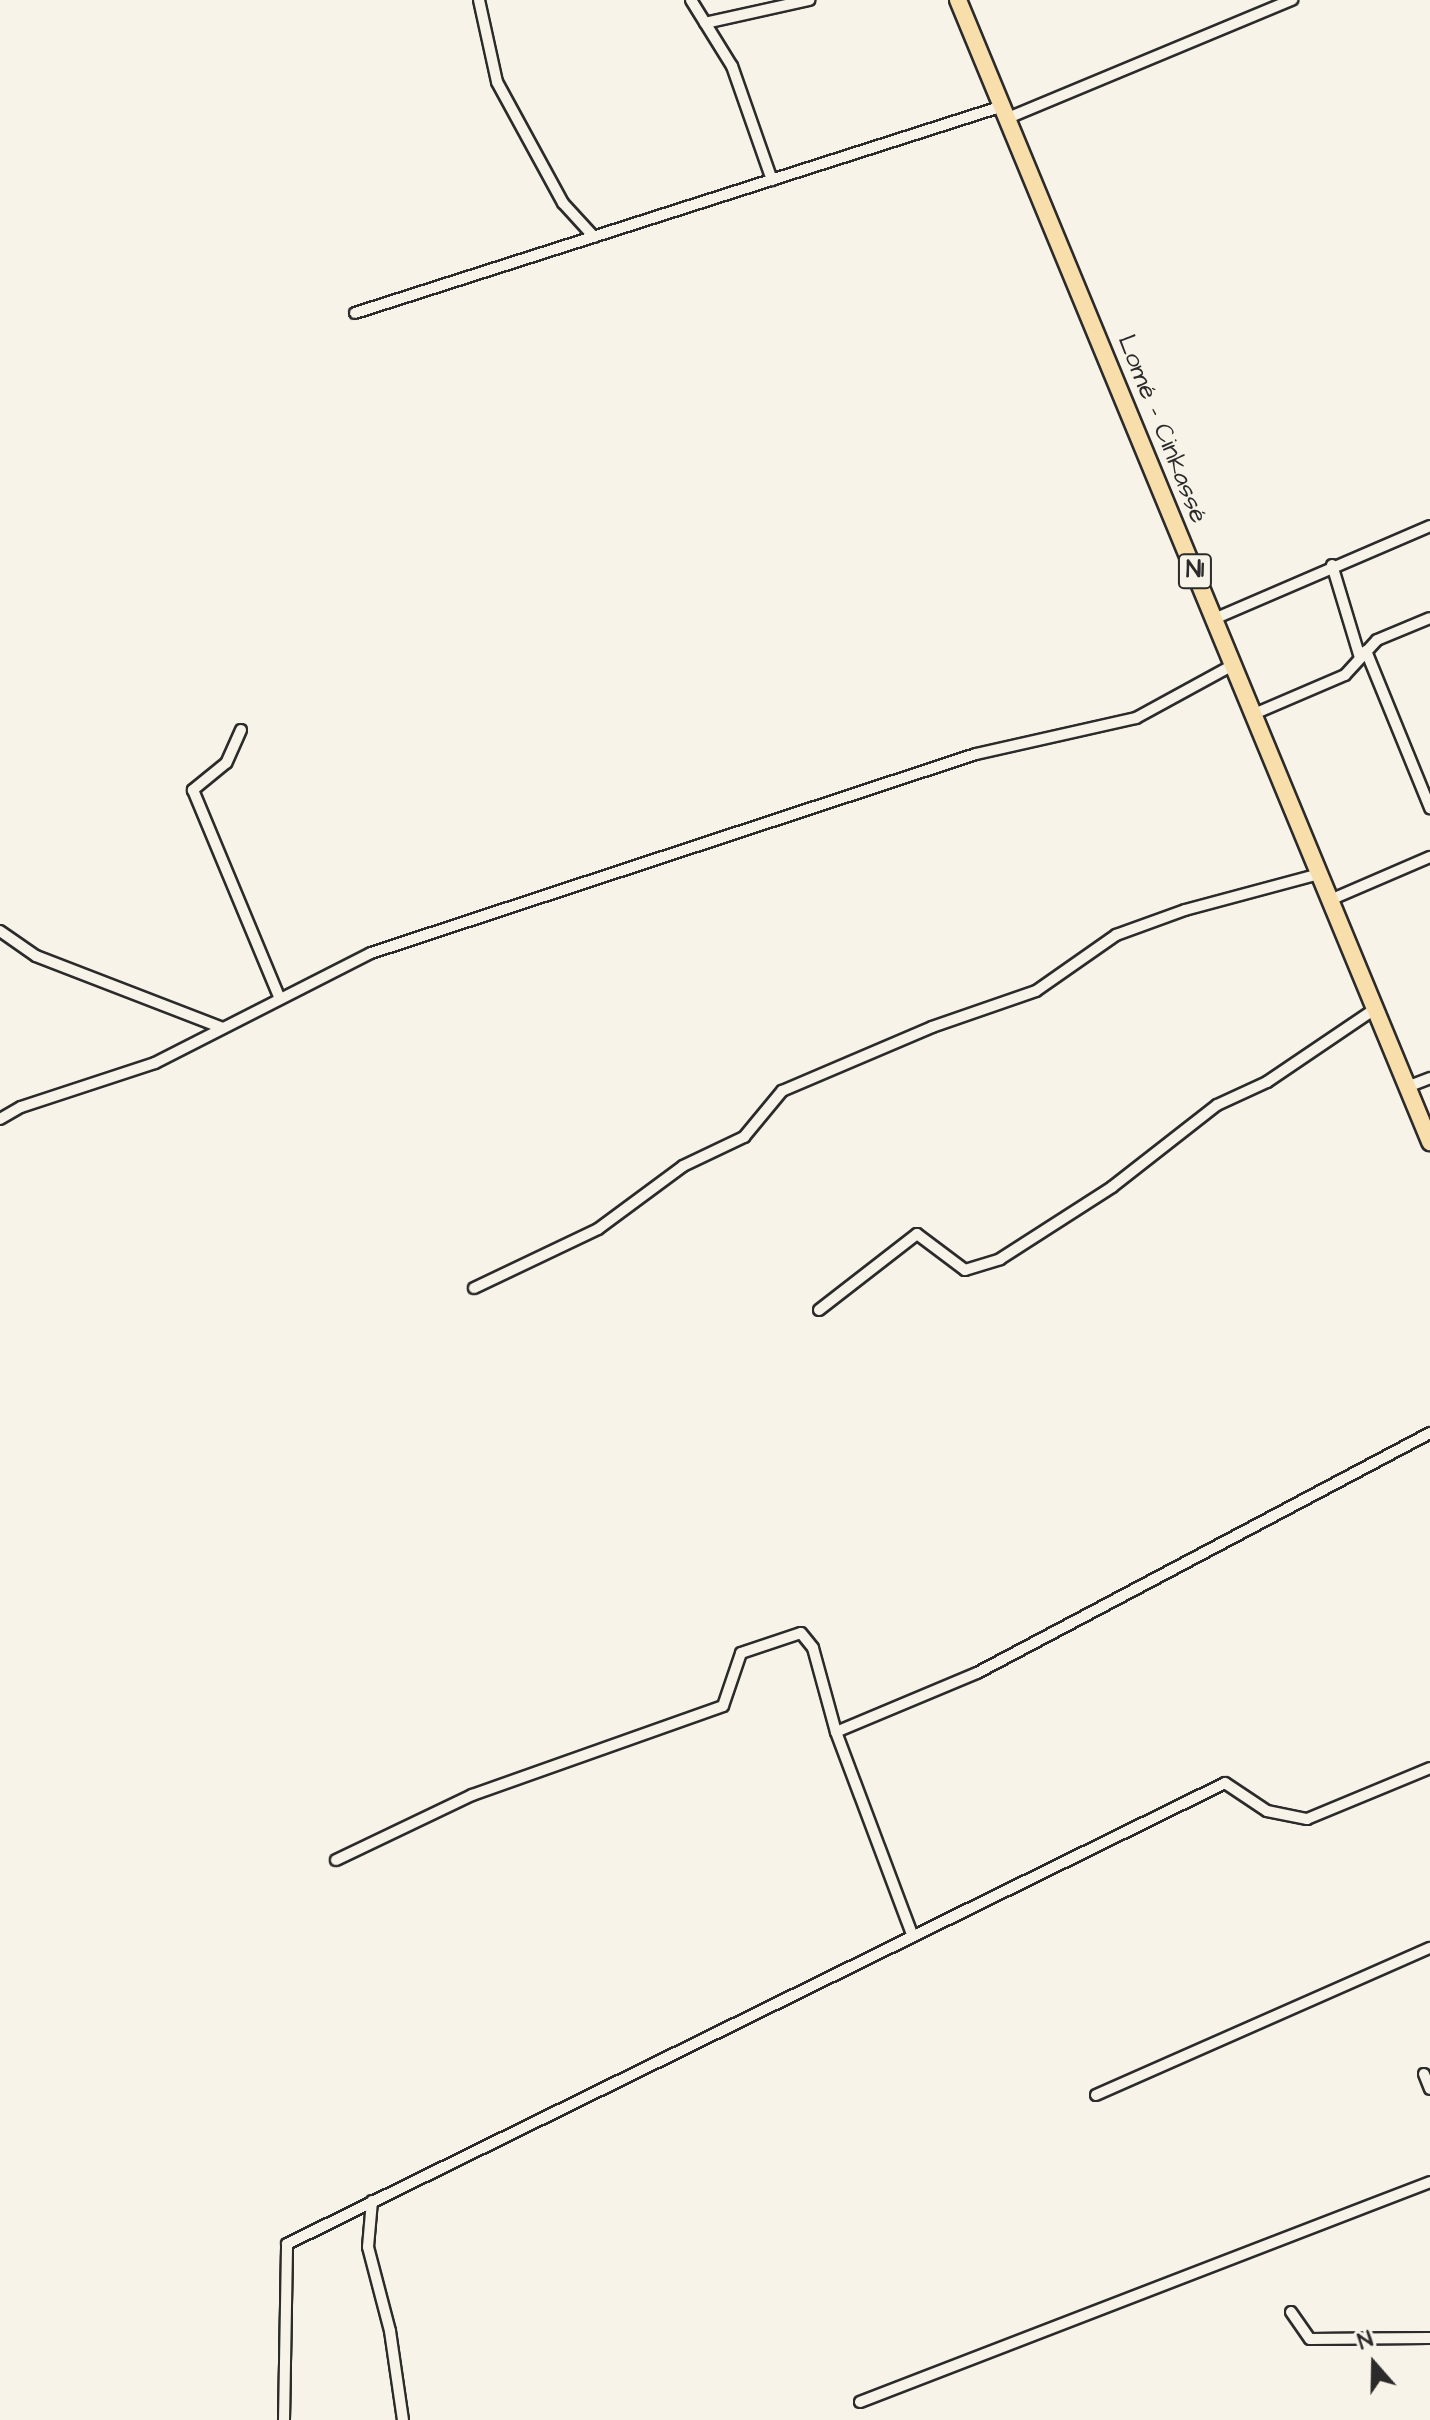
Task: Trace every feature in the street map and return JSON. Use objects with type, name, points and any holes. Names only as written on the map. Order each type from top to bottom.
[{"type":"highway","name":"Lomé - Cinkassé","points":[[958,0],[1430,1142]]},
{"type":"street","points":[[479,0],[497,82],[563,203],[594,237]]},
{"type":"street","points":[[691,0],[732,66],[772,180]]},
{"type":"street","points":[[705,23],[809,0]]},
{"type":"street","points":[[355,313],[772,180],[1006,112],[1292,0]]},
{"type":"street","points":[[1214,619],[1332,565],[1430,526]]},
{"type":"street","points":[[1332,565],[1363,655],[1430,808]]},
{"type":"street","points":[[1254,714],[1345,675],[1377,640],[1430,618]]},
{"type":"street","points":[[0,1119],[155,1063],[371,953],[976,754],[1136,718],[1233,665]]},
{"type":"street","points":[[241,730],[226,763],[193,790],[280,999]]},
{"type":"street","points":[[1330,900],[1430,857]]},
{"type":"street","points":[[474,1288],[598,1229],[683,1166],[744,1137],[782,1091],[932,1027],[1036,991],[1116,935],[1185,910],[1319,874]]},
{"type":"street","points":[[0,931],[36,956],[223,1028]]},
{"type":"street","points":[[819,1310],[917,1234],[965,1270],[1000,1259],[1112,1187],[1217,1105],[1267,1082],[1375,1009]]},
{"type":"street","points":[[1407,1087],[1430,1078]]},
{"type":"street","points":[[836,1732],[977,1673],[1430,1433]]},
{"type":"street","points":[[336,1860],[472,1795],[723,1706],[741,1653],[801,1633],[813,1648],[836,1732],[912,1934]]},
{"type":"street","points":[[284,2420],[287,2244],[912,1934],[1225,1783],[1267,1811],[1307,1819],[1430,1768]]},
{"type":"street","points":[[1096,2095],[1430,1948]]},
{"type":"street","points":[[1424,2074],[1430,2089]]},
{"type":"street","points":[[860,2402],[1430,2182]]},
{"type":"street","points":[[372,2201],[368,2247],[390,2331],[403,2420]]},
{"type":"street","points":[[1291,2312],[1310,2339],[1430,2338]]}]
